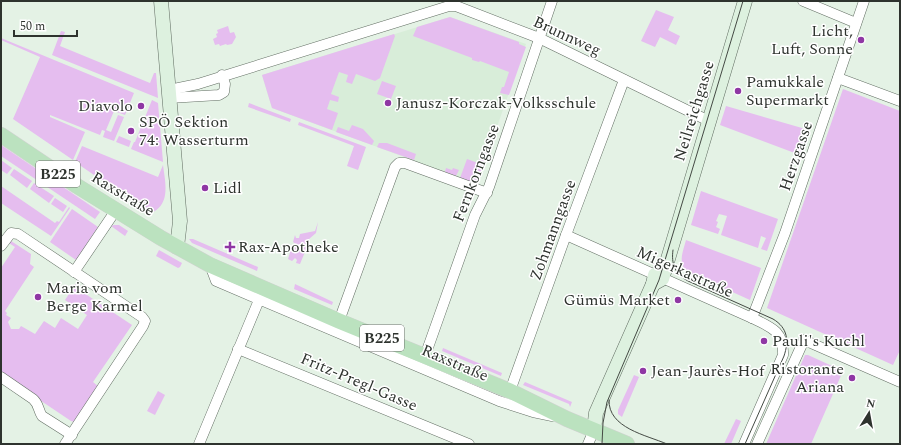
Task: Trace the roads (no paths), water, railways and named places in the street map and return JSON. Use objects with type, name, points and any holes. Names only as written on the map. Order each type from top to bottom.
[{"type":"main road","name":"Raxstraße","points":[[1,135],[77,186],[177,247],[210,265],[339,321],[510,391],[567,419],[591,437],[627,444]]},
{"type":"street","points":[[161,1],[180,220],[177,247]]},
{"type":"street","name":"Fernkorngasse","points":[[426,356],[475,215],[487,194],[552,1]]},
{"type":"street","name":"Neilreichgasse","points":[[591,437],[596,413],[656,279],[658,260],[676,231],[745,1]]},
{"type":"street","points":[[803,1],[856,23]]},
{"type":"street","name":"Herzgasse","points":[[752,318],[785,233],[864,1]]},
{"type":"street","name":"Brunnweg","points":[[169,94],[222,75],[457,3],[539,38],[709,121]]},
{"type":"street","points":[[169,94],[219,95],[224,92],[225,84],[222,75]]},
{"type":"street","points":[[838,78],[900,101]]},
{"type":"street","name":"Zohmanngasse","points":[[510,391],[624,80]]},
{"type":"street","points":[[339,321],[395,167],[399,163],[405,163],[487,194]]},
{"type":"street","points":[[74,272],[116,210]]},
{"type":"street","points":[[1,246],[8,235],[11,233],[18,234],[142,317],[145,321],[68,441],[42,416],[33,399],[1,378]]},
{"type":"street","name":"Migerkastraße","points":[[566,235],[656,279],[752,318],[776,331],[783,345],[783,355],[744,444]]},
{"type":"street","name":"Raxstraße","points":[[210,265],[216,281],[259,300],[499,401],[533,412],[567,419]]},
{"type":"street","points":[[199,444],[259,300]]},
{"type":"street","points":[[757,444],[804,340],[899,380]]},
{"type":"street","name":"Fritz-Pregl-Gasse","points":[[238,349],[469,444]]},
{"type":"tram line","points":[[602,444],[603,423],[607,402],[659,280],[743,1]]},
{"type":"tram line","points":[[673,250],[673,264],[680,275],[688,281],[773,319],[782,326],[786,335],[787,340],[784,356],[745,444]]},
{"type":"tram line","points":[[609,400],[610,410],[621,424],[639,434],[667,444]]},
{"type":"place","name":"Licht, Luft, Sonne","points":[[861,40]]},
{"type":"place","name":"Pamukkale Supermarkt","points":[[738,91]]},
{"type":"place","name":"Janusz-Korczak-Volksschule","points":[[388,103]]},
{"type":"place","name":"Diavolo","points":[[141,106]]},
{"type":"place","name":"SPÖ Sektion 74: Wasserturm","points":[[131,131]]},
{"type":"place","name":"Lidl","points":[[205,188]]},
{"type":"place","name":"Rax-Apotheke","points":[[230,247]]},
{"type":"place","name":"Maria vom Berge Karmel","points":[[38,297]]},
{"type":"place","name":"Gümüs Market","points":[[678,300]]},
{"type":"place","name":"Pauli's Kuchl","points":[[764,341]]},
{"type":"place","name":"Jean-Jaurès-Hof","points":[[643,371]]},
{"type":"place","name":"Ristorante Ariana","points":[[852,378]]}]
